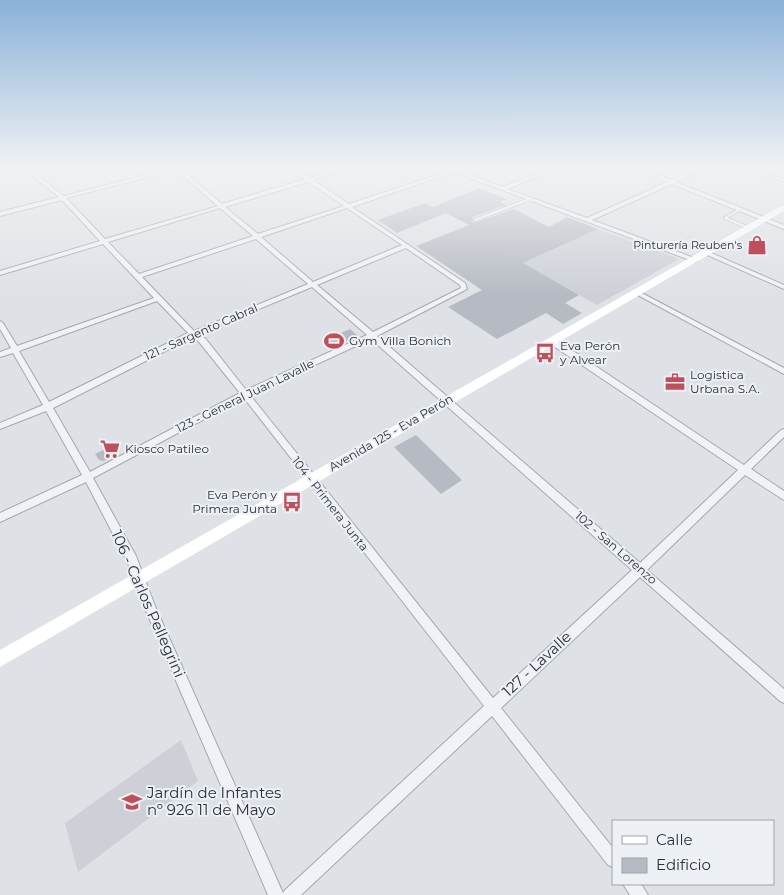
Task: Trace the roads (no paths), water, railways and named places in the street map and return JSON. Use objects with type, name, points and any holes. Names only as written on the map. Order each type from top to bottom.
[{"type":"main road","name":"Avenida 125 - Eva Perón","points":[[0,659],[447,400],[779,211]]},
{"type":"street","points":[[0,214],[13,211]]},
{"type":"street","name":"104 - Primera Junta","points":[[75,211],[192,334],[202,340],[490,707],[612,859]]},
{"type":"street","points":[[0,273],[205,211]]},
{"type":"street","name":"102 - San Lorenzo","points":[[226,211],[447,400],[784,697]]},
{"type":"street","points":[[139,276],[332,211]]},
{"type":"street","points":[[354,211],[406,246]]},
{"type":"street","points":[[562,211],[695,260]]},
{"type":"street","points":[[588,220],[608,211]]},
{"type":"street","points":[[741,211],[784,227]]},
{"type":"street","name":"121 - Sargento Cabral","points":[[0,426],[47,407],[192,334],[406,246]]},
{"type":"street","name":"123 - General Juan Lavalle","points":[[0,518],[88,477],[245,394],[371,336],[464,289],[463,284],[406,246]]},
{"type":"street","points":[[707,253],[784,287]]},
{"type":"street","points":[[636,292],[784,372]]},
{"type":"street","points":[[0,355],[159,298]]},
{"type":"street","name":"106 - Carlos Pellegrini","points":[[0,323],[88,477],[132,559],[139,580],[276,895]]},
{"type":"street","points":[[552,341],[784,496]]},
{"type":"street","name":"127 - Lavalle","points":[[290,895],[490,707],[640,570],[784,432]]},
{"type":"street","points":[[632,885],[640,895]]},
{"type":"lane","points":[[475,220],[499,211]]},
{"type":"lane","points":[[738,211],[725,218],[749,228]]},
{"type":"place","name":"Pinturería Reuben's","points":[[757,245]]},
{"type":"place","name":"Gym Villa Bonich","points":[[334,341]]},
{"type":"place","name":"Eva Perón y Alvear","points":[[545,353]]},
{"type":"place","name":"Logistica Urbana S.A.","points":[[675,382]]},
{"type":"place","name":"Kiosco Patileo","points":[[110,449]]},
{"type":"place","name":"Eva Perón y Primera Junta","points":[[292,502]]},
{"type":"place","name":"Jardín de Infantes nº 926 11 de Mayo","points":[[132,802]]}]
